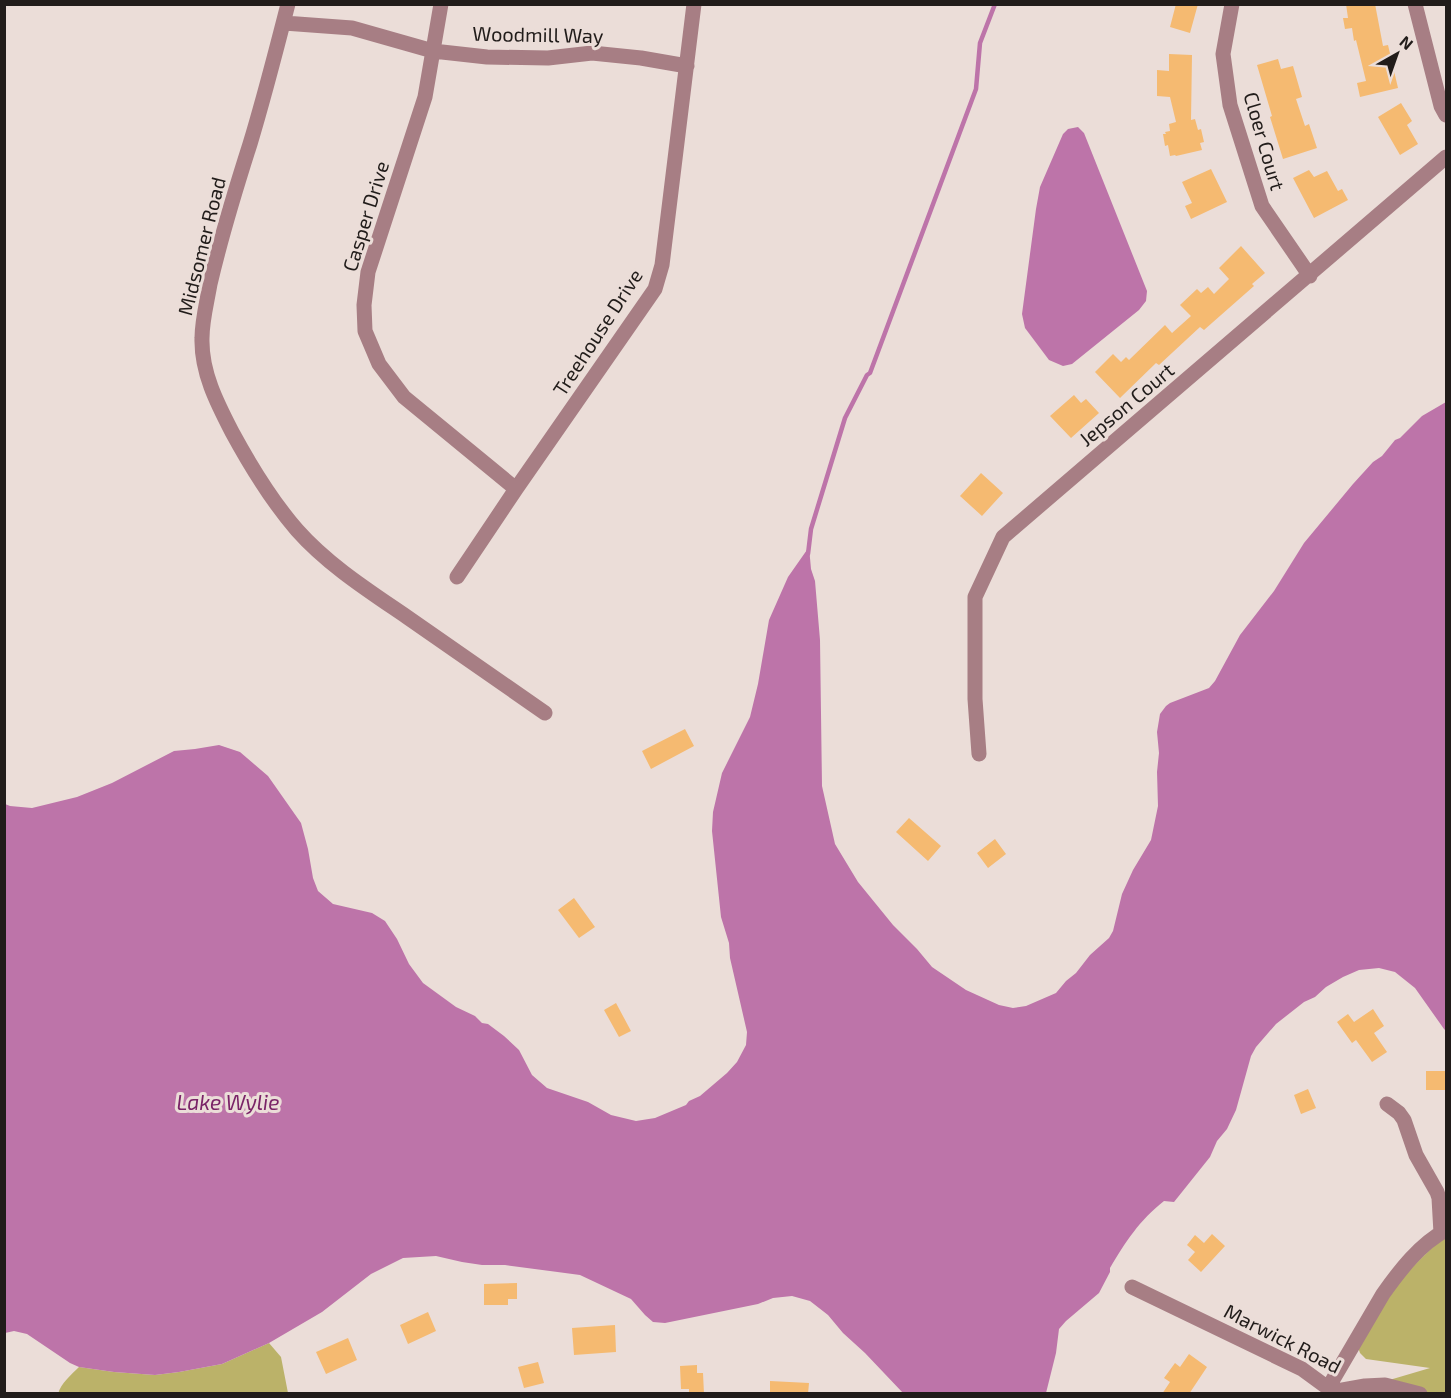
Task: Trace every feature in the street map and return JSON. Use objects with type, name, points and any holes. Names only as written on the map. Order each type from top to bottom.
[{"type":"street","name":"Midsomer Road","points":[[288,4],[215,262],[204,314],[202,339],[205,365],[216,400],[265,488],[298,531],[313,546],[352,579],[545,713]]},
{"type":"street","name":"Casper Drive","points":[[441,4],[425,97],[368,272],[364,305],[365,331],[379,364],[404,397],[516,489]]},
{"type":"street","name":"Treehouse Drive","points":[[457,577],[655,289],[662,265],[694,4]]},
{"type":"street","name":"Cloer Court","points":[[1232,4],[1223,54],[1230,105],[1262,206],[1310,276]]},
{"type":"street","points":[[1415,4],[1441,106],[1446,115]]},
{"type":"street","name":"Woodmill Way","points":[[284,23],[352,28],[433,51],[487,57],[548,58],[592,53],[687,66]]},
{"type":"street","name":"Jepson Court","points":[[979,754],[975,699],[975,597],[1003,537],[1446,158]]},
{"type":"street","points":[[1328,1388],[1392,1281],[1430,1240],[1444,1231],[1437,1192],[1416,1155],[1404,1120],[1400,1113],[1387,1104]]},
{"type":"street","name":"Marwick Road","points":[[1132,1287],[1302,1369],[1328,1388],[1337,1391],[1385,1385],[1420,1394]]},
{"type":"shaded area","points":[[1446,1234],[1446,1393],[1342,1394],[1430,1368],[1366,1359],[1358,1347],[1391,1288]]},
{"type":"shaded area","points":[[269,1343],[281,1357],[288,1393],[58,1394],[64,1383],[79,1367],[155,1375],[179,1372],[222,1364]]},
{"type":"water","points":[[1078,127],[1084,133],[1147,291],[1146,301],[1139,310],[1072,364],[1063,366],[1049,360],[1025,328],[1022,314],[1040,187],[1063,134],[1068,129]]},
{"type":"water","name":"Lake Wylie","points":[[1446,402],[1446,1031],[1415,988],[1395,972],[1379,968],[1359,970],[1343,977],[1304,1002],[1276,1024],[1251,1056],[1236,1110],[1210,1157],[1174,1202],[1164,1201],[1140,1224],[1110,1268],[1099,1293],[1059,1329],[1056,1353],[1046,1393],[903,1393],[828,1315],[810,1301],[792,1296],[773,1298],[758,1304],[665,1323],[653,1322],[631,1299],[580,1275],[505,1265],[482,1265],[436,1256],[403,1258],[371,1274],[322,1312],[269,1343],[222,1364],[179,1372],[155,1375],[79,1367],[27,1334],[14,1331],[5,1333],[5,804],[32,808],[77,797],[112,783],[174,751],[219,745],[240,752],[268,776],[301,823],[318,891],[333,904],[372,913],[385,921],[409,964],[423,983],[456,1007],[475,1016],[504,1036],[519,1050],[532,1075],[547,1088],[588,1102],[611,1115],[636,1121],[655,1118],[686,1105],[700,1096],[737,1062],[746,1045],[747,1032],[730,958],[729,943],[721,917],[712,831],[713,812],[722,773],[750,717],[769,620],[788,577],[809,547],[811,569],[815,581],[820,640],[822,786],[835,844],[858,882],[893,925],[932,967],[966,990],[999,1005],[1013,1008],[1026,1006],[1056,993],[1113,931],[1122,894],[1151,840],[1158,806],[1157,732],[1160,714],[1170,703],[1209,688],[1240,635],[1274,591],[1304,543],[1353,484],[1395,440],[1400,438],[1422,416]]},
{"type":"building","points":[[1176,4],[1198,4],[1190,33],[1170,27]]},
{"type":"building","points":[[1346,4],[1375,4],[1383,46],[1388,45],[1398,88],[1360,97],[1357,83],[1366,81],[1352,28],[1345,29],[1343,18],[1348,18]]},
{"type":"building","points":[[1169,54],[1192,55],[1191,120],[1195,119],[1198,130],[1201,129],[1204,142],[1200,143],[1202,150],[1176,156],[1170,156],[1163,134],[1170,131],[1169,124],[1176,122],[1170,97],[1157,96],[1157,70],[1169,71]]},
{"type":"building","points":[[1278,59],[1281,69],[1293,66],[1302,97],[1296,99],[1305,126],[1309,124],[1317,148],[1283,159],[1257,65]]},
{"type":"building","points":[[1401,103],[1412,121],[1407,125],[1418,144],[1400,155],[1378,117]]},
{"type":"building","points":[[1211,169],[1227,202],[1191,219],[1185,206],[1192,203],[1182,182]]},
{"type":"building","points":[[1309,170],[1314,177],[1327,171],[1338,191],[1342,189],[1348,200],[1314,218],[1293,178]]},
{"type":"building","points":[[1241,246],[1265,273],[1252,284],[1254,286],[1204,330],[1200,327],[1159,365],[1156,363],[1120,398],[1095,372],[1113,354],[1121,362],[1126,357],[1129,360],[1165,325],[1172,333],[1191,316],[1180,305],[1197,289],[1201,293],[1208,287],[1214,294],[1229,279],[1219,268]]},
{"type":"building","points":[[1074,395],[1081,403],[1086,399],[1099,413],[1071,438],[1050,416]]},
{"type":"building","points":[[981,473],[1003,493],[982,516],[960,496]]},
{"type":"building","points":[[685,729],[694,746],[651,769],[642,751]]},
{"type":"building","points":[[909,818],[941,846],[928,861],[896,832]]},
{"type":"building","points":[[995,839],[1006,854],[988,868],[977,853]]},
{"type":"building","points":[[574,898],[595,927],[579,938],[558,910]]},
{"type":"building","points":[[616,1003],[631,1031],[619,1037],[604,1010]]},
{"type":"building","points":[[1373,1009],[1384,1026],[1374,1033],[1387,1052],[1372,1062],[1356,1040],[1352,1043],[1337,1022],[1348,1014],[1354,1022]]},
{"type":"building","points":[[1426,1071],[1446,1071],[1446,1090],[1426,1090]]},
{"type":"building","points":[[1308,1089],[1316,1108],[1301,1114],[1294,1095]]},
{"type":"building","points":[[1212,1234],[1225,1246],[1201,1272],[1188,1260],[1195,1252],[1187,1245],[1195,1235],[1204,1243]]},
{"type":"building","points":[[517,1283],[517,1299],[508,1299],[508,1305],[484,1305],[484,1284]]},
{"type":"building","points":[[428,1312],[436,1331],[408,1344],[400,1325]]},
{"type":"building","points":[[615,1325],[616,1352],[574,1355],[572,1328]]},
{"type":"building","points":[[348,1338],[357,1360],[326,1374],[316,1352]]},
{"type":"building","points":[[1189,1354],[1207,1367],[1189,1394],[1162,1394],[1170,1382],[1164,1378],[1175,1363],[1180,1367]]},
{"type":"building","points":[[538,1362],[544,1383],[524,1388],[518,1367]]},
{"type":"building","points":[[697,1365],[697,1373],[703,1373],[704,1394],[689,1394],[689,1389],[681,1389],[680,1366]]},
{"type":"building","points":[[770,1381],[809,1383],[808,1394],[770,1394]]},
{"type":"waterway","points":[[808,554],[811,529],[845,418],[870,373],[976,89],[980,43],[995,4]]}]
